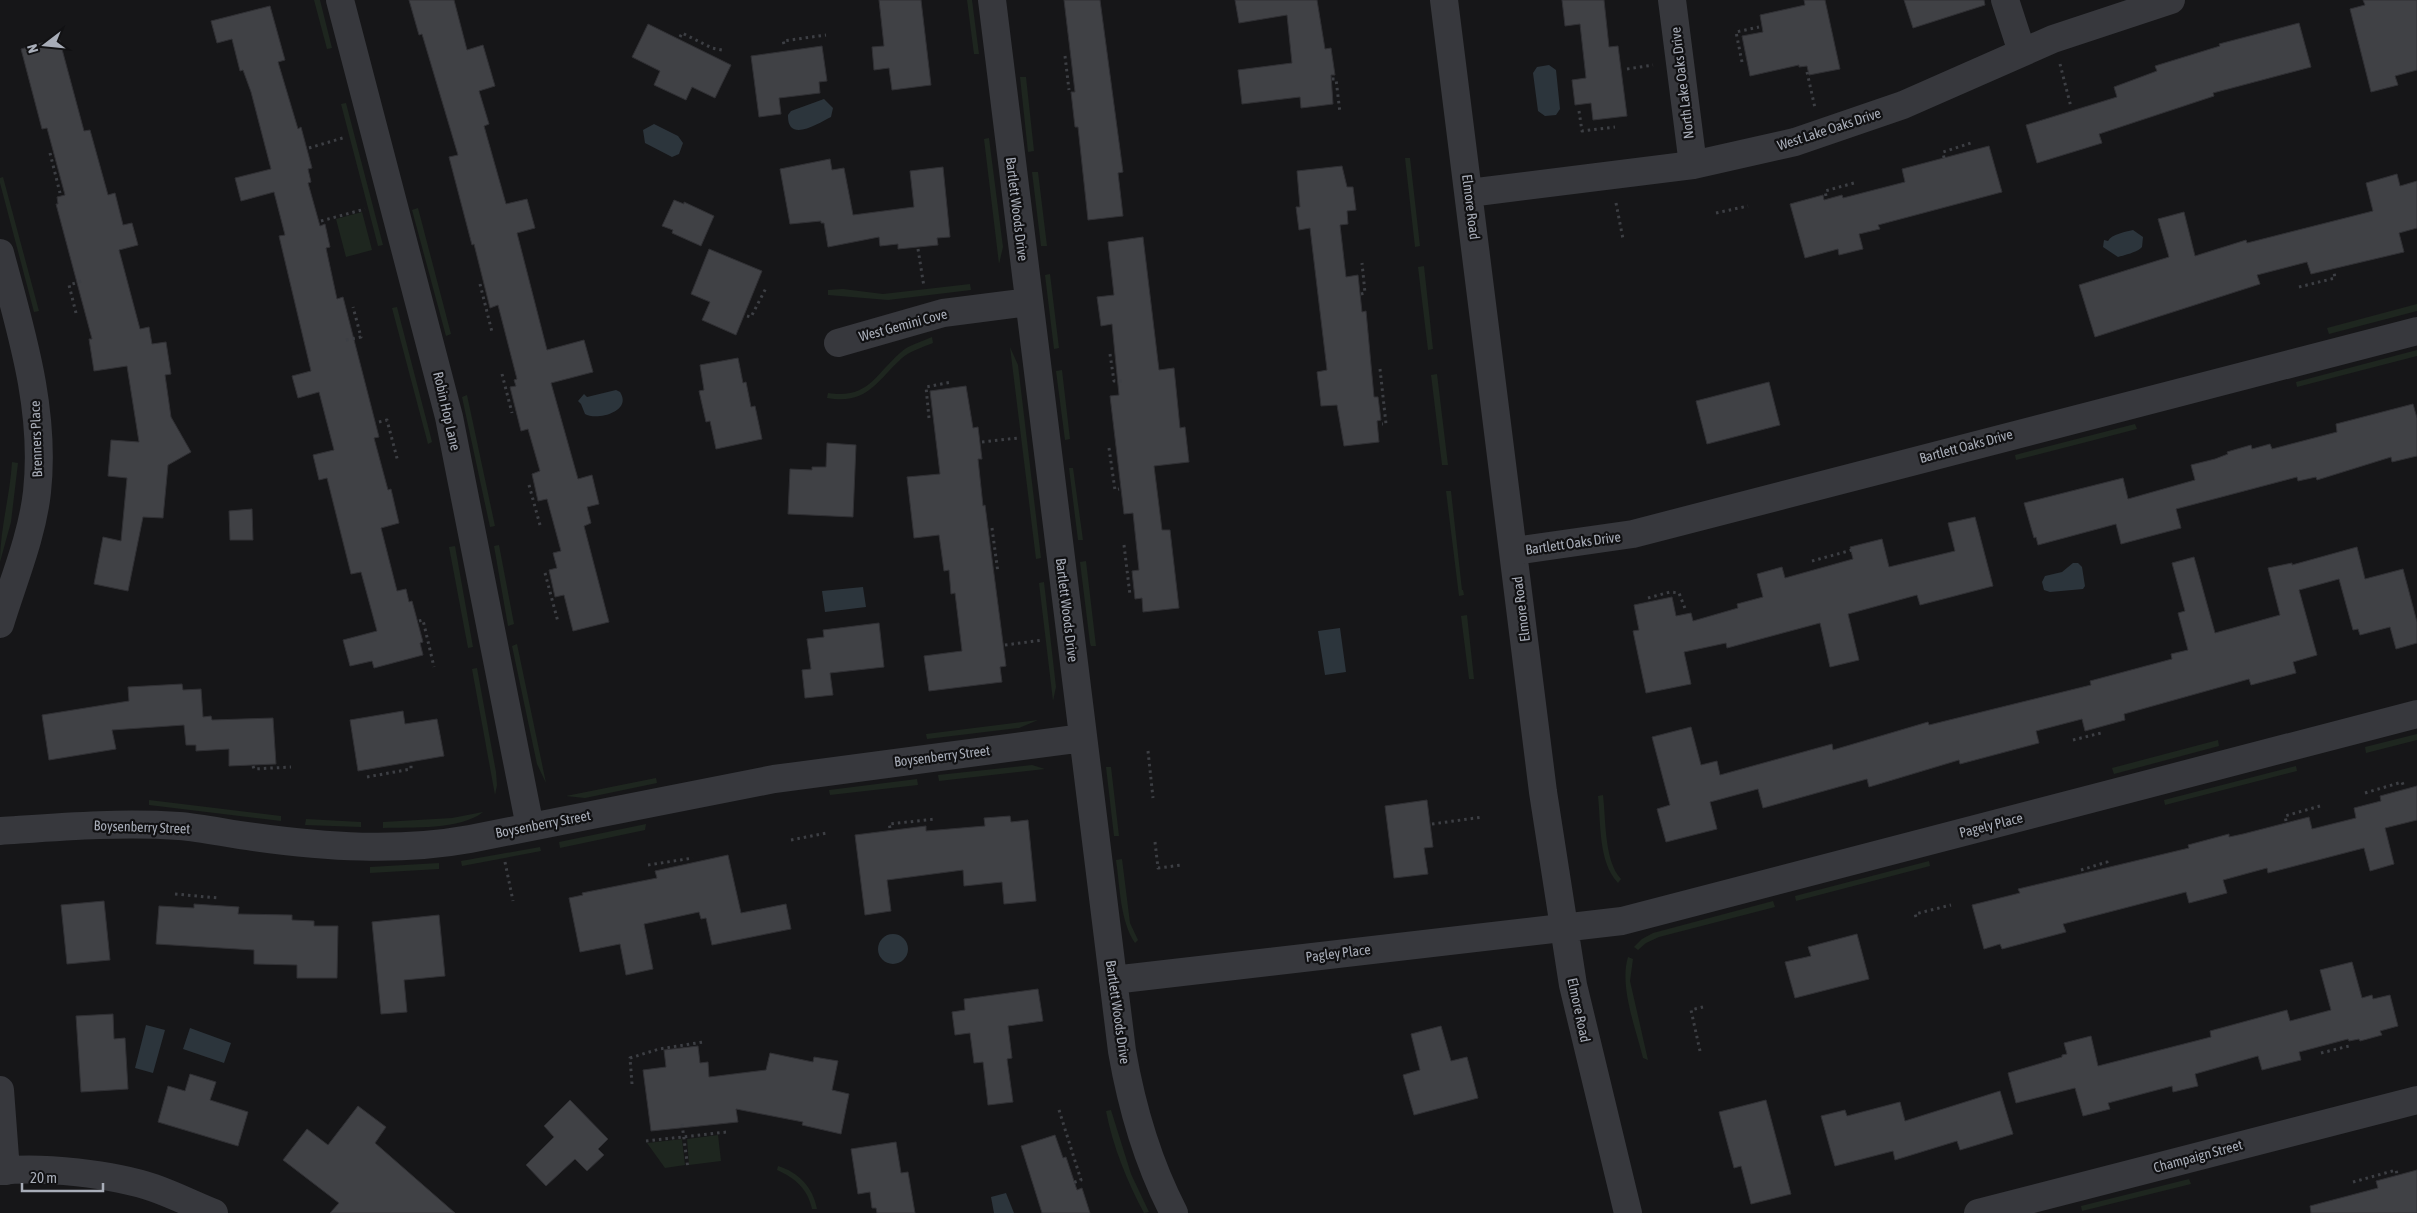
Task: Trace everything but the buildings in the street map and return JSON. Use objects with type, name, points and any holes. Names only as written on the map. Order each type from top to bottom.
[{"type":"street","name":"Robin Hop Lane","points":[[340,0],[449,418],[530,827]]},
{"type":"street","name":"Bartlett Woods Drive","points":[[992,0],[1113,980],[1130,1095],[1143,1144],[1174,1213]]},
{"type":"street","name":"Elmore Road","points":[[1444,0],[1543,792],[1575,994],[1628,1213]]},
{"type":"street","name":"North Lake Oaks Drive","points":[[1672,0],[1693,165]]},
{"type":"street","points":[[2005,0],[2022,52]]},
{"type":"street","name":"West Lake Oaks Drive","points":[[1469,193],[1693,165],[1737,157],[1819,134],[1903,105],[2053,39],[2171,0]]},
{"type":"street","name":"Brenners Place","points":[[0,253],[31,374],[35,396],[38,455],[37,493],[30,526],[0,624]]},
{"type":"street","name":"West Gemini Cove","points":[[838,343],[943,313],[1029,302]]},
{"type":"street","name":"Bartlett Oaks Drive","points":[[1514,551],[1632,534],[2417,331]]},
{"type":"street","name":"Pagely Place","points":[[1564,929],[1622,921],[2417,714]]},
{"type":"street","name":"Boysenberry Street","points":[[0,831],[89,824],[132,824],[181,827],[332,846],[382,847],[449,843],[800,775],[1083,738]]},
{"type":"street","name":"Pagley Place","points":[[1113,980],[1564,929]]},
{"type":"street","points":[[0,1090],[3,1171],[74,1173],[129,1182],[153,1187],[214,1213]]},
{"type":"street","name":"Champaign Street","points":[[1978,1213],[2417,1100]]},
{"type":"path","points":[[1742,62],[1736,32],[1759,27]]},
{"type":"path","points":[[680,37],[682,33],[712,48],[722,50]]},
{"type":"path","points":[[784,44],[783,40],[826,35]]},
{"type":"path","points":[[1065,56],[1069,90]]},
{"type":"path","points":[[2059,60],[2071,107]]},
{"type":"path","points":[[1627,68],[1660,64]]},
{"type":"path","points":[[1807,72],[1816,116]]},
{"type":"path","points":[[1332,79],[1336,79],[1340,113]]},
{"type":"path","points":[[1579,111],[1582,131],[1615,127]]},
{"type":"path","points":[[309,148],[346,137]]},
{"type":"path","points":[[1944,158],[1943,152],[1974,142]]},
{"type":"path","points":[[50,153],[60,193]]},
{"type":"path","points":[[1826,196],[1825,191],[1854,183]]},
{"type":"path","points":[[1615,196],[1623,239]]},
{"type":"path","points":[[1716,213],[1748,206]]},
{"type":"path","points":[[321,221],[365,209]]},
{"type":"path","points":[[918,249],[924,287]]},
{"type":"path","points":[[1361,294],[1365,293],[1362,262]]},
{"type":"path","points":[[2299,287],[2335,278],[2334,272]]},
{"type":"path","points":[[76,313],[69,285],[82,281]]},
{"type":"path","points":[[480,284],[492,332]]},
{"type":"path","points":[[748,316],[751,317],[766,288]]},
{"type":"path","points":[[346,340],[361,336],[353,307]]},
{"type":"path","points":[[1110,354],[1114,381],[1123,381]]},
{"type":"path","points":[[1380,369],[1386,424],[1382,424]]},
{"type":"path","points":[[502,374],[512,413]]},
{"type":"path","points":[[929,418],[926,387],[952,382]]},
{"type":"path","points":[[379,422],[387,420],[398,462]]},
{"type":"path","points":[[982,442],[1018,438]]},
{"type":"path","points":[[1109,448],[1115,490],[1120,489]]},
{"type":"path","points":[[529,485],[540,525]]},
{"type":"path","points":[[992,528],[998,573]]},
{"type":"path","points":[[1124,546],[1130,595]]},
{"type":"path","points":[[1812,561],[1852,550]]},
{"type":"path","points":[[545,573],[558,622]]},
{"type":"path","points":[[1648,598],[1670,592],[1680,593],[1686,611]]},
{"type":"path","points":[[419,621],[423,620],[434,667]]},
{"type":"path","points":[[1005,645],[1043,640]]},
{"type":"path","points":[[2073,740],[2101,733]]},
{"type":"path","points":[[1148,752],[1153,798]]},
{"type":"path","points":[[367,777],[412,769],[411,764]]},
{"type":"path","points":[[253,766],[254,770],[291,767]]},
{"type":"path","points":[[2365,792],[2402,782],[2404,787]]},
{"type":"path","points":[[2286,821],[2285,816],[2320,806]]},
{"type":"path","points":[[1432,824],[1483,817]]},
{"type":"path","points":[[890,828],[889,824],[936,819]]},
{"type":"path","points":[[791,840],[827,833]]},
{"type":"path","points":[[1155,842],[1158,868],[1182,865]]},
{"type":"path","points":[[648,865],[693,858]]},
{"type":"path","points":[[505,862],[513,901]]},
{"type":"path","points":[[2081,870],[2108,862],[2108,867]]},
{"type":"path","points":[[174,894],[218,898]]},
{"type":"path","points":[[1916,917],[1915,914],[1952,905]]},
{"type":"path","points":[[1700,1051],[1691,1010],[1703,1007]]},
{"type":"path","points":[[632,1084],[630,1058],[659,1048],[703,1042]]},
{"type":"path","points":[[2321,1053],[2348,1046]]},
{"type":"path","points":[[1059,1110],[1081,1180],[1072,1183]]},
{"type":"path","points":[[682,1124],[688,1169]]},
{"type":"path","points":[[646,1141],[727,1132]]},
{"type":"path","points":[[2353,1182],[2396,1170],[2397,1174]]},
{"type":"shaded area","points":[[314,0],[320,0],[332,48],[327,49]]},
{"type":"shaded area","points":[[967,0],[972,0],[979,54],[974,54]]},
{"type":"shaded area","points":[[1549,65],[1556,70],[1560,109],[1556,115],[1545,116],[1538,111],[1533,73],[1537,67]]},
{"type":"shaded area","points":[[1020,77],[1026,77],[1034,151],[1028,152]]},
{"type":"shaded area","points":[[824,99],[833,108],[831,117],[805,129],[798,130],[789,124],[788,115],[791,111]]},
{"type":"shaded area","points":[[346,103],[383,245],[378,246],[341,104]]},
{"type":"shaded area","points":[[654,124],[678,136],[683,143],[679,154],[672,157],[645,143],[643,130]]},
{"type":"shaded area","points":[[989,138],[1003,247],[999,264],[984,139]]},
{"type":"shaded area","points":[[1405,158],[1410,158],[1420,246],[1415,247]]},
{"type":"shaded area","points":[[1032,172],[1038,172],[1047,246],[1041,246]]},
{"type":"shaded area","points":[[3,177],[39,311],[34,312],[0,183],[0,178]]},
{"type":"shaded area","points":[[418,208],[451,334],[446,336],[412,210]]},
{"type":"shaded area","points":[[362,212],[372,250],[346,257],[336,219]]},
{"type":"shaded area","points":[[2133,230],[2143,237],[2142,247],[2138,250],[2118,257],[2103,247],[2104,240],[2108,241],[2116,235]]},
{"type":"shaded area","points":[[1424,266],[1433,349],[1428,350],[1418,267]]},
{"type":"shaded area","points":[[1050,274],[1059,348],[1054,349],[1045,275]]},
{"type":"shaded area","points":[[970,284],[971,290],[888,300],[828,295],[828,290],[843,289],[883,294]]},
{"type":"shaded area","points":[[2417,304],[2417,311],[2329,334],[2327,328]]},
{"type":"shaded area","points":[[397,307],[432,442],[428,444],[392,308]]},
{"type":"shaded area","points":[[932,337],[933,343],[905,356],[870,390],[852,398],[827,398],[828,393],[852,393],[862,389],[903,350]]},
{"type":"shaded area","points":[[1010,347],[1018,365],[1041,558],[1036,559]]},
{"type":"shaded area","points":[[2417,350],[2417,356],[2297,387],[2296,382]]},
{"type":"shaded area","points":[[1062,370],[1070,439],[1065,440],[1056,371]]},
{"type":"shaded area","points":[[1437,374],[1448,465],[1442,465],[1431,375]]},
{"type":"shaded area","points":[[616,390],[620,392],[623,399],[622,405],[612,413],[590,416],[585,414],[578,401],[584,394],[587,397]]},
{"type":"shaded area","points":[[467,395],[495,526],[490,527],[462,397]]},
{"type":"shaded area","points":[[2135,424],[2137,429],[2016,460],[2015,455]]},
{"type":"shaded area","points":[[12,462],[18,463],[11,522],[0,562],[2,537]]},
{"type":"shaded area","points":[[1069,468],[1073,468],[1083,540],[1078,540]]},
{"type":"shaded area","points":[[1446,491],[1451,491],[1464,595],[1459,596]]},
{"type":"shaded area","points":[[499,545],[514,624],[508,626],[494,546]]},
{"type":"shaded area","points":[[455,546],[473,647],[468,648],[449,547]]},
{"type":"shaded area","points":[[1086,561],[1096,646],[1091,646],[1090,643],[1080,562]]},
{"type":"shaded area","points":[[2073,563],[2078,563],[2082,567],[2085,586],[2083,589],[2050,592],[2044,590],[2042,582],[2045,576],[2062,572]]},
{"type":"shaded area","points":[[1044,582],[1056,687],[1053,701],[1039,583]]},
{"type":"shaded area","points":[[863,587],[866,607],[825,612],[822,591]]},
{"type":"shaded area","points":[[1467,615],[1474,679],[1469,679],[1461,616]]},
{"type":"shaded area","points":[[1340,628],[1346,672],[1325,675],[1318,631]]},
{"type":"shaded area","points":[[517,644],[546,783],[537,764],[512,646]]},
{"type":"shaded area","points":[[477,668],[496,772],[497,785],[495,795],[472,669]]},
{"type":"shaded area","points":[[1038,720],[1019,728],[927,739],[926,734]]},
{"type":"shaded area","points":[[2417,734],[2417,740],[2366,753],[2365,747]]},
{"type":"shaded area","points":[[2218,740],[2219,746],[2114,774],[2112,768]]},
{"type":"shaded area","points":[[1032,765],[1045,769],[939,781],[938,775]]},
{"type":"shaded area","points":[[2296,766],[2297,771],[2165,805],[2164,800]]},
{"type":"shaded area","points":[[1106,767],[1111,767],[1119,836],[1114,836]]},
{"type":"shaded area","points":[[656,778],[657,783],[585,798],[566,796]]},
{"type":"shaded area","points":[[917,779],[918,785],[830,795],[829,790]]},
{"type":"shaded area","points":[[1603,795],[1611,862],[1621,879],[1618,883],[1607,864],[1602,842],[1598,796]]},
{"type":"shaded area","points":[[149,800],[281,816],[281,821],[149,805]]},
{"type":"shaded area","points":[[483,812],[474,818],[449,825],[383,828],[383,822],[452,818]]},
{"type":"shaded area","points":[[306,819],[361,822],[361,827],[305,825]]},
{"type":"shaded area","points":[[646,824],[645,830],[560,848],[559,842]]},
{"type":"shaded area","points":[[540,847],[541,851],[462,866],[461,861]]},
{"type":"shaded area","points":[[1122,859],[1130,923],[1138,940],[1135,943],[1126,925],[1121,903],[1116,860]]},
{"type":"shaded area","points":[[1929,861],[1930,866],[1796,901],[1795,896]]},
{"type":"shaded area","points":[[439,863],[439,869],[370,873],[370,867]]},
{"type":"shaded area","points":[[1773,901],[1775,907],[1659,937],[1646,943],[1638,950],[1634,947],[1642,939],[1653,933]]},
{"type":"shaded area","points":[[893,934],[904,938],[908,949],[904,960],[893,964],[882,960],[878,949],[882,938]]},
{"type":"shaded area","points":[[1628,957],[1633,959],[1630,981],[1648,1060],[1643,1058],[1627,994],[1626,968]]},
{"type":"shaded area","points":[[146,1025],[165,1030],[153,1073],[135,1068]]},
{"type":"shaded area","points":[[190,1028],[231,1043],[224,1063],[183,1049]]},
{"type":"shaded area","points":[[1111,1110],[1131,1174],[1149,1212],[1144,1213],[1121,1164],[1112,1138],[1106,1111]]},
{"type":"shaded area","points":[[718,1135],[721,1161],[689,1165],[687,1139]]},
{"type":"shaded area","points":[[682,1139],[685,1165],[665,1168],[647,1143]]},
{"type":"shaded area","points":[[778,1166],[792,1172],[804,1182],[812,1194],[817,1209],[812,1209],[804,1190],[790,1177],[777,1170]]},
{"type":"shaded area","points":[[2189,1179],[2191,1184],[2082,1211],[2081,1206]]},
{"type":"shaded area","points":[[1006,1193],[1014,1213],[994,1213],[991,1197]]}]
